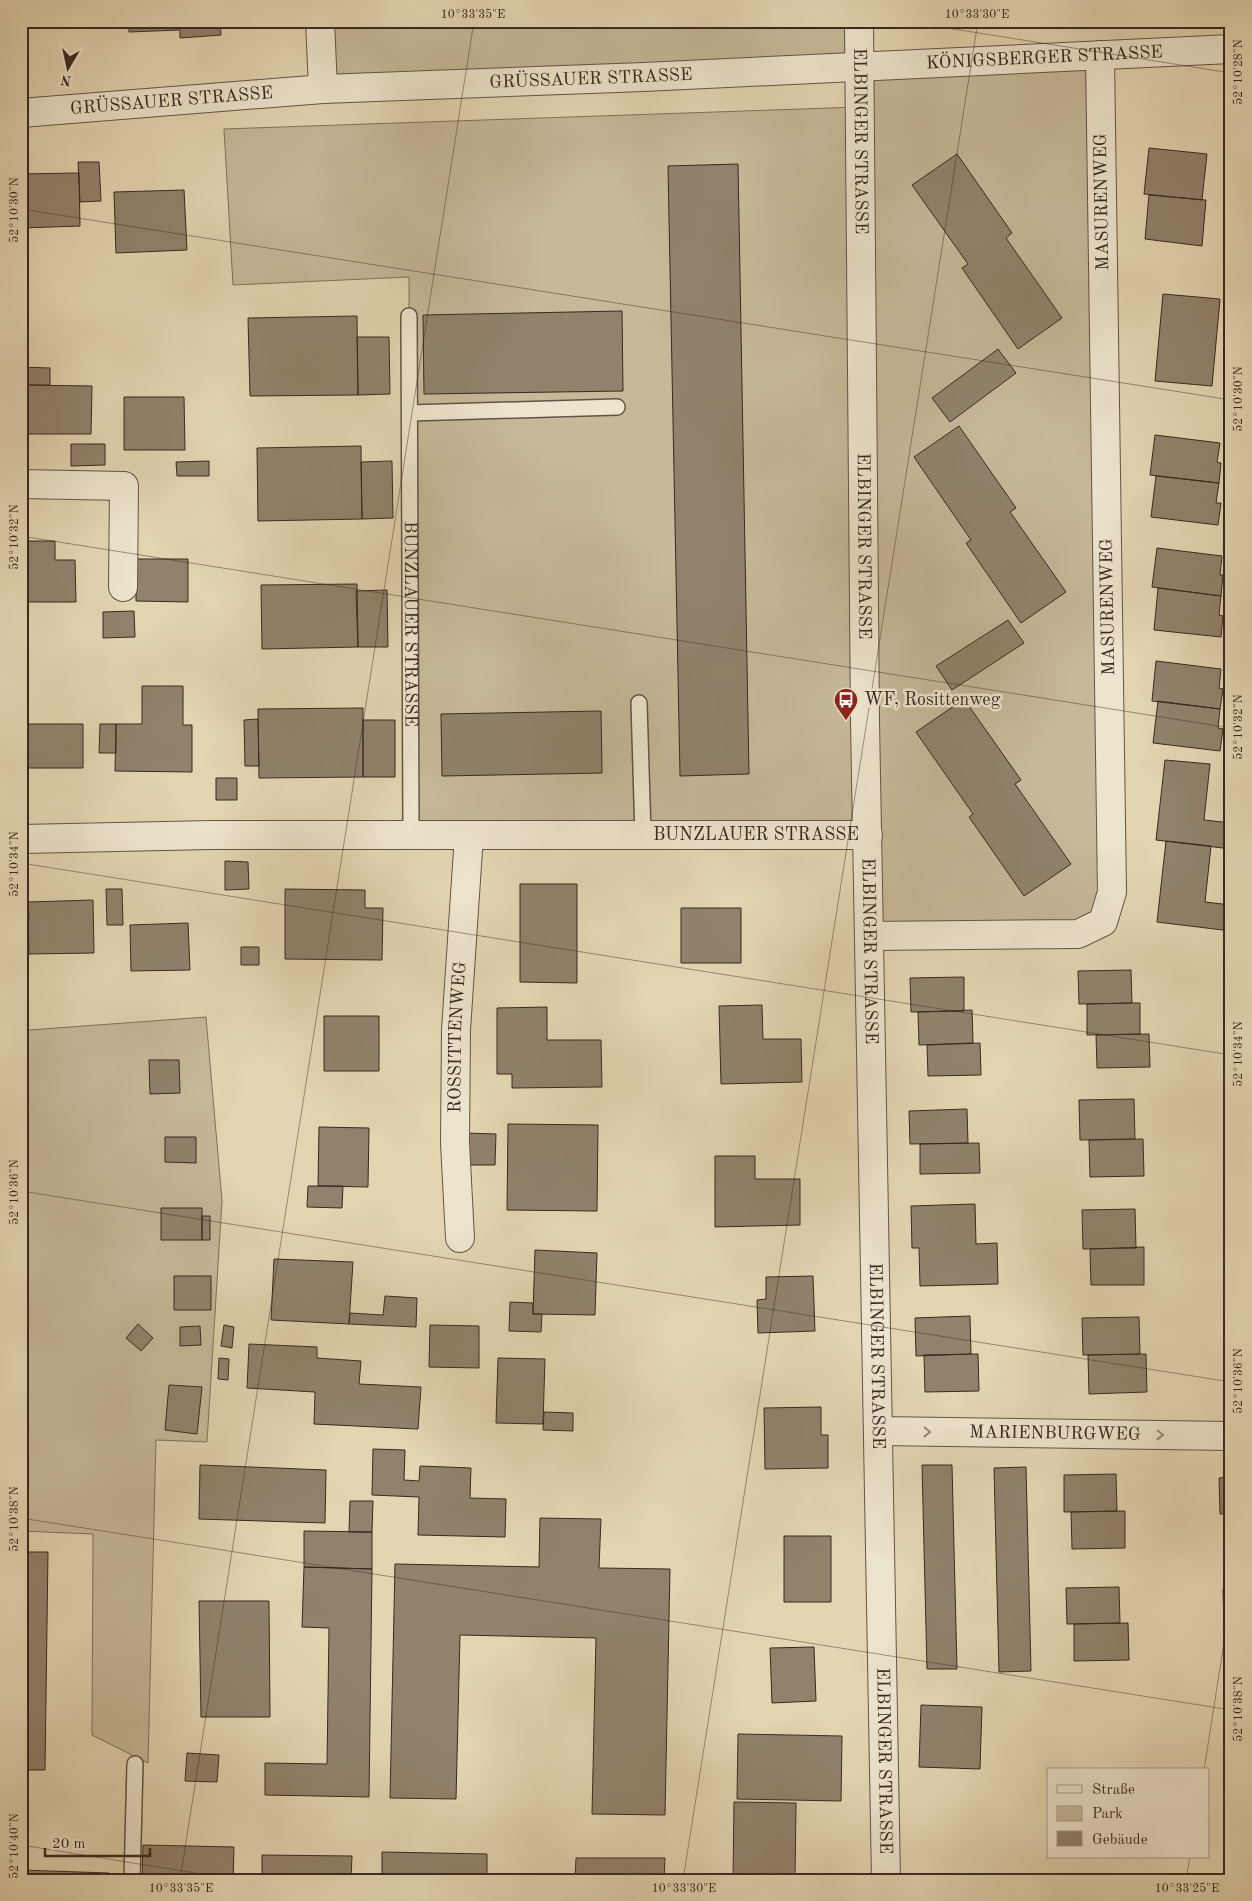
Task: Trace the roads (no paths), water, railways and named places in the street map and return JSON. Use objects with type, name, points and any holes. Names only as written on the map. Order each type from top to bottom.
[{"type":"street","points":[[320,21],[323,89]]},
{"type":"street","name":"ELBINGER STRASSE","points":[[859,21],[869,936],[886,1880]]},
{"type":"street","name":"KÖNIGSBERGER STRASSE","points":[[859,67],[1231,49]]},
{"type":"street","name":"MASURENWEG","points":[[869,936],[1078,934],[1103,922],[1112,892],[1100,55]]},
{"type":"street","name":"GRÜSSAUER STRASSE","points":[[21,113],[323,89],[859,67]]},
{"type":"street","points":[[21,484],[124,486],[123,587]]},
{"type":"street","name":"BUNZLAUER STRASSE","points":[[21,839],[212,835],[868,835]]},
{"type":"street","name":"ROSSITTENWEG","points":[[460,1238],[455,1143],[456,1030],[470,835]]},
{"type":"street","name":"MARIENBURGWEG","points":[[879,1431],[1231,1436]]},
{"type":"lane","name":"BUNZLAUER STRASSE","points":[[409,316],[411,835]]},
{"type":"lane","points":[[410,413],[617,407]]},
{"type":"lane","name":"BUNZLAUER STRASSE","points":[[639,702],[643,835]]},
{"type":"lane","points":[[132,1880],[135,1764]]},
{"type":"place","name":"WF, Rosittenweg","points":[[846,721]]}]
